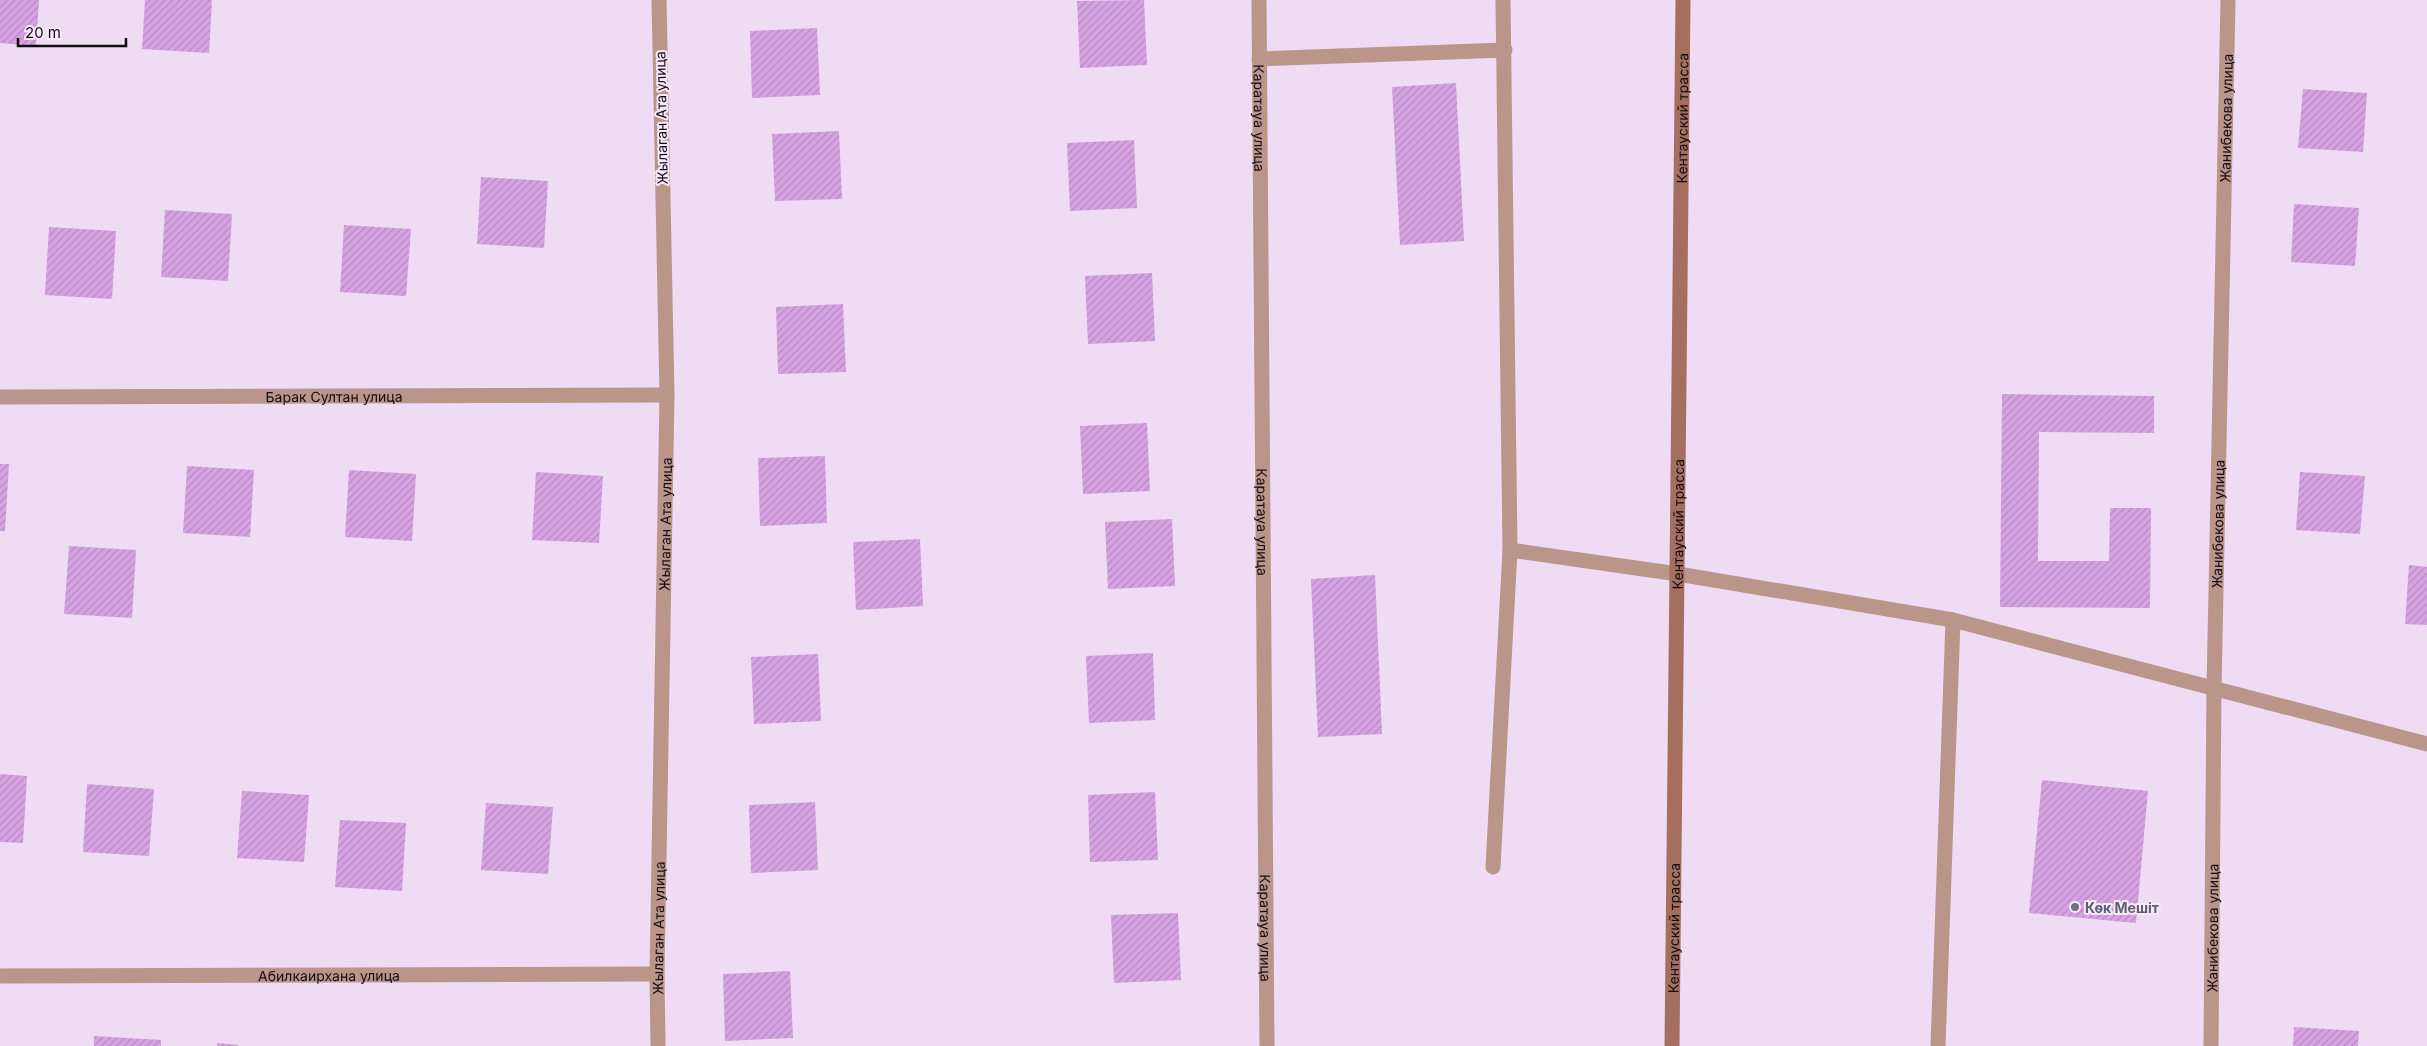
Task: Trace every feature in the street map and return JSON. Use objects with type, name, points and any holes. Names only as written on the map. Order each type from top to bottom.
[{"type":"main road","name":"Кентауский трасса","points":[[1672,1046],[1683,0]]},
{"type":"street","name":"Жылаган Ата улица","points":[[658,1046],[657,974],[667,395],[659,0]]},
{"type":"street","name":"Каратауа улица","points":[[1259,0],[1267,1046]]},
{"type":"street","points":[[1493,867],[1510,550],[1503,0]]},
{"type":"street","name":"Жанибекова улица","points":[[2211,1046],[2214,689],[2228,0]]},
{"type":"street","points":[[1259,59],[1505,50]]},
{"type":"street","name":"Барак Султан улица","points":[[0,397],[667,395]]},
{"type":"street","points":[[1510,550],[1678,574],[1953,620],[2427,744]]},
{"type":"street","points":[[1938,1046],[1953,620]]},
{"type":"street","name":"Абилкаирхана улица","points":[[0,976],[657,974]]},
{"type":"building","points":[[0,0],[39,0],[36,46],[0,43]]},
{"type":"building","points":[[145,0],[212,0],[209,53],[142,49]]},
{"type":"building","points":[[1144,0],[1147,65],[1080,68],[1077,1]]},
{"type":"building","points":[[817,28],[820,95],[752,98],[750,31]]},
{"type":"building","points":[[1456,83],[1464,241],[1400,245],[1392,87]]},
{"type":"building","points":[[2303,89],[2367,93],[2363,152],[2298,148]]},
{"type":"building","points":[[839,131],[842,199],[775,201],[772,134]]},
{"type":"building","points":[[1134,140],[1137,208],[1070,211],[1067,143]]},
{"type":"building","points":[[481,177],[548,181],[544,248],[477,244]]},
{"type":"building","points":[[2294,204],[2359,208],[2355,266],[2291,262]]},
{"type":"building","points":[[165,210],[232,214],[228,281],[161,277]]},
{"type":"building","points":[[344,225],[411,229],[406,296],[340,292]]},
{"type":"building","points":[[49,227],[116,231],[112,299],[45,295]]},
{"type":"building","points":[[1152,273],[1155,341],[1088,344],[1085,276]]},
{"type":"building","points":[[843,304],[846,372],[778,374],[776,307]]},
{"type":"building","points":[[2002,394],[2154,396],[2154,433],[2039,432],[2038,561],[2109,561],[2110,508],[2151,508],[2150,608],[2000,607]]},
{"type":"building","points":[[1147,423],[1150,491],[1083,494],[1080,426]]},
{"type":"building","points":[[825,456],[827,523],[760,526],[758,458]]},
{"type":"building","points":[[0,464],[9,464],[5,531],[0,531]]},
{"type":"building","points":[[187,466],[254,470],[250,537],[183,533]]},
{"type":"building","points":[[349,470],[416,474],[412,541],[345,537]]},
{"type":"building","points":[[536,472],[603,476],[599,543],[532,540]]},
{"type":"building","points":[[2300,472],[2365,476],[2360,534],[2296,530]]},
{"type":"building","points":[[1172,519],[1175,586],[1108,589],[1105,522]]},
{"type":"building","points":[[920,539],[923,606],[856,610],[853,542]]},
{"type":"building","points":[[69,546],[136,550],[132,618],[64,614]]},
{"type":"building","points":[[2409,565],[2427,567],[2427,625],[2405,624]]},
{"type":"building","points":[[1375,575],[1382,734],[1318,737],[1311,579]]},
{"type":"building","points":[[1153,653],[1155,720],[1089,723],[1086,656]]},
{"type":"building","points":[[818,654],[821,721],[754,724],[751,657]]},
{"type":"building","points":[[0,774],[27,776],[23,843],[0,842]]},
{"type":"building","points":[[2042,780],[2148,791],[2136,923],[2029,913]]},
{"type":"building","points":[[87,784],[154,789],[149,856],[83,852]]},
{"type":"building","points":[[242,791],[309,795],[304,862],[237,858]]},
{"type":"building","points":[[1155,792],[1158,860],[1090,862],[1088,795]]},
{"type":"building","points":[[815,802],[818,870],[751,873],[749,805]]},
{"type":"building","points":[[486,803],[553,807],[548,874],[481,870]]},
{"type":"building","points":[[340,820],[406,823],[402,891],[335,887]]},
{"type":"building","points":[[1178,913],[1181,980],[1114,983],[1111,915]]},
{"type":"building","points":[[790,971],[793,1038],[725,1041],[723,974]]},
{"type":"building","points":[[2294,1027],[2359,1031],[2358,1046],[2293,1046]]},
{"type":"building","points":[[94,1036],[161,1040],[161,1046],[94,1046]]},
{"type":"building","points":[[217,1043],[238,1045],[238,1046],[217,1046]]},
{"type":"place","name":"Көк Мешіт","points":[[2075,907]]}]
